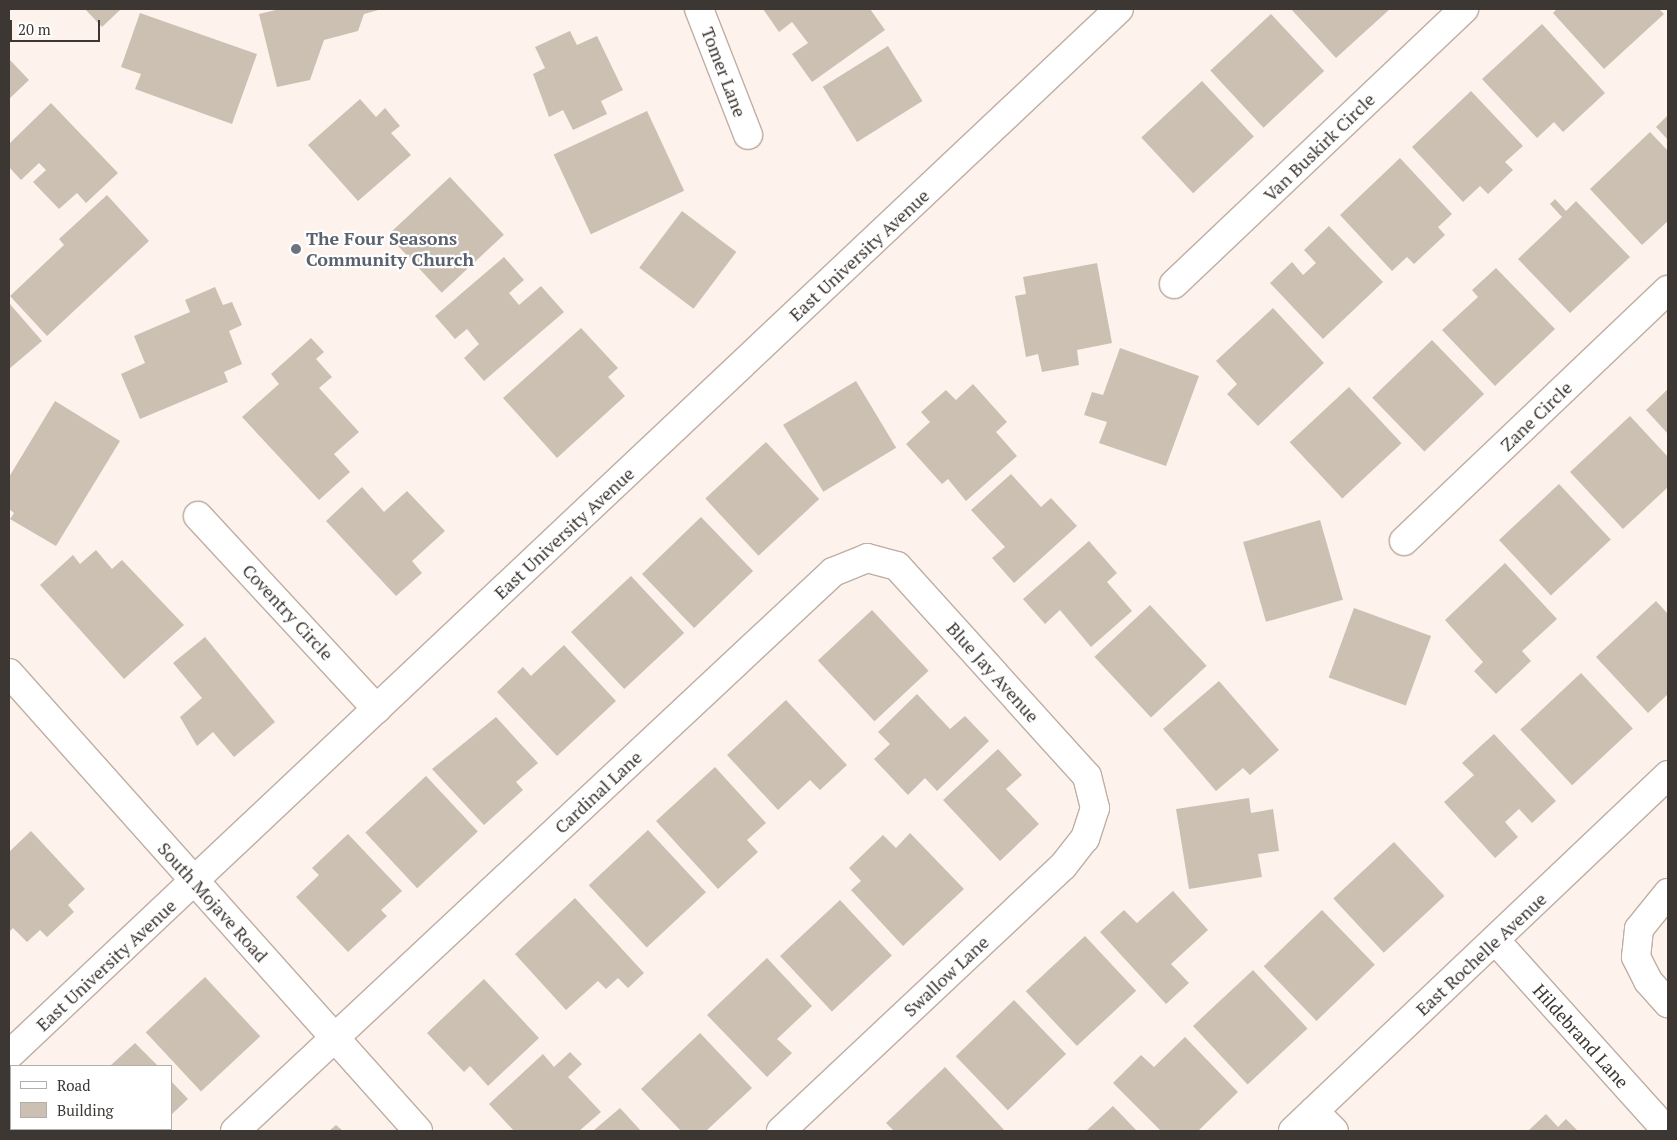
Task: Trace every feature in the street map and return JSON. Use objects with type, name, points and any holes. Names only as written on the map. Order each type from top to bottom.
[{"type":"street","name":"Tomer Lane","points":[[699,9],[748,135]]},
{"type":"street","name":"East University Avenue","points":[[9,1056],[1119,9]]},
{"type":"street","name":"Van Buskirk Circle","points":[[1174,284],[1464,9]]},
{"type":"street","name":"Zane Circle","points":[[1404,541],[1668,290]]},
{"type":"street","name":"Coventry Circle","points":[[198,516],[377,709]]},
{"type":"street","name":"Blue Jay Avenue","points":[[868,558],[897,566],[1087,776],[1095,808]]},
{"type":"street","name":"Cardinal Lane","points":[[235,1131],[833,572],[868,558]]},
{"type":"street","name":"South Mojave Road","points":[[9,672],[194,882],[418,1131]]},
{"type":"street","name":"East Rochelle Avenue","points":[[1292,1131],[1496,941],[1668,775]]},
{"type":"street","name":"Swallow Lane","points":[[781,1131],[1064,866],[1085,838],[1095,808]]},
{"type":"street","points":[[1668,893],[1639,929],[1636,957],[1648,981],[1668,1003]]},
{"type":"street","name":"Hildebrand Lane","points":[[1496,941],[1667,1131]]},
{"type":"street","points":[[1314,1111],[1334,1131]]},
{"type":"building","points":[[85,9],[121,9],[102,27]]},
{"type":"building","points":[[280,9],[382,9],[364,14],[358,31],[324,40],[310,80],[277,87],[259,14]]},
{"type":"building","points":[[763,9],[870,9],[885,30],[812,82],[792,54],[808,43],[792,22],[779,32]]},
{"type":"building","points":[[1291,9],[1390,9],[1336,58]]},
{"type":"building","points":[[1557,9],[1659,9],[1664,14],[1604,69],[1553,13]]},
{"type":"building","points":[[140,13],[257,54],[232,124],[135,89],[141,74],[121,67]]},
{"type":"building","points":[[1271,14],[1324,71],[1263,128],[1210,71]]},
{"type":"building","points":[[1542,24],[1605,93],[1563,132],[1554,122],[1537,138],[1482,79]]},
{"type":"building","points":[[570,31],[577,45],[597,36],[623,90],[601,101],[607,114],[573,130],[563,110],[549,117],[533,74],[545,68],[535,47]]},
{"type":"building","points":[[888,46],[922,101],[857,142],[823,87]]},
{"type":"building","points":[[9,59],[29,80],[9,99]]},
{"type":"building","points":[[1202,81],[1254,137],[1193,193],[1141,138]]},
{"type":"building","points":[[1471,91],[1523,146],[1505,162],[1513,170],[1488,194],[1480,186],[1463,202],[1412,147]]},
{"type":"building","points":[[360,99],[376,117],[385,108],[400,126],[391,133],[411,155],[358,201],[308,145]]},
{"type":"building","points":[[51,103],[118,173],[86,203],[77,193],[59,209],[33,182],[46,170],[39,163],[21,180],[9,167],[9,144]]},
{"type":"building","points":[[647,111],[684,191],[591,234],[554,155]]},
{"type":"building","points":[[1668,115],[1668,140],[1656,127]]},
{"type":"building","points":[[1650,132],[1668,151],[1668,221],[1642,245],[1590,189]]},
{"type":"building","points":[[1400,158],[1452,214],[1438,227],[1445,235],[1414,264],[1407,257],[1392,271],[1340,215]]},
{"type":"building","points":[[450,177],[504,235],[442,293],[388,235]]},
{"type":"building","points":[[107,195],[149,241],[47,336],[10,296],[64,245],[59,239]]},
{"type":"building","points":[[1555,199],[1566,211],[1576,201],[1630,257],[1570,313],[1518,259],[1562,217],[1550,204]]},
{"type":"building","points":[[682,211],[736,252],[694,309],[639,268]]},
{"type":"building","points":[[1329,226],[1383,282],[1323,339],[1270,283],[1292,262],[1303,275],[1316,263],[1304,250]]},
{"type":"building","points":[[504,257],[524,280],[509,293],[519,305],[541,286],[564,312],[484,381],[464,358],[479,344],[467,329],[455,339],[435,316]]},
{"type":"building","points":[[1097,263],[1112,343],[1077,350],[1079,365],[1042,372],[1038,354],[1026,357],[1015,296],[1026,294],[1023,277]]},
{"type":"building","points":[[1496,268],[1555,329],[1495,386],[1442,330],[1478,297],[1472,290]]},
{"type":"building","points":[[215,287],[223,305],[232,302],[242,325],[229,331],[242,364],[224,372],[228,382],[140,419],[121,374],[145,363],[134,336],[190,312],[185,300]]},
{"type":"building","points":[[9,303],[42,341],[9,369]]},
{"type":"building","points":[[1273,308],[1324,363],[1258,426],[1227,394],[1237,384],[1216,361]]},
{"type":"building","points":[[581,328],[618,368],[608,377],[625,396],[557,458],[503,398]]},
{"type":"building","points":[[311,338],[324,352],[316,359],[332,377],[319,388],[359,432],[334,454],[350,472],[319,500],[242,417],[279,384],[271,374]]},
{"type":"building","points":[[1432,340],[1484,394],[1424,452],[1372,398]]},
{"type":"building","points":[[1120,348],[1199,376],[1166,466],[1099,443],[1107,422],[1084,415],[1092,392],[1103,395]]},
{"type":"building","points":[[856,381],[896,448],[823,492],[783,425]]},
{"type":"building","points":[[973,384],[1007,422],[996,432],[1017,456],[966,501],[948,479],[942,484],[906,444],[930,422],[921,412],[946,390],[956,400]]},
{"type":"building","points":[[1349,387],[1402,443],[1342,499],[1290,442]]},
{"type":"building","points":[[1668,389],[1668,434],[1646,410]]},
{"type":"building","points":[[55,401],[120,441],[56,546],[10,519],[14,513],[9,509],[9,477]]},
{"type":"building","points":[[1630,416],[1668,457],[1668,487],[1623,529],[1570,472]]},
{"type":"building","points":[[766,442],[819,499],[758,556],[705,499]]},
{"type":"building","points":[[1011,474],[1041,507],[1051,498],[1077,526],[1014,583],[992,558],[1005,547],[971,510]]},
{"type":"building","points":[[1559,484],[1611,540],[1551,596],[1499,540]]},
{"type":"building","points":[[362,487],[384,512],[407,491],[445,531],[412,561],[422,573],[396,596],[326,521]]},
{"type":"building","points":[[701,517],[753,571],[694,628],[642,574]]},
{"type":"building","points":[[1320,520],[1343,600],[1266,622],[1243,542]]},
{"type":"building","points":[[1089,541],[1117,573],[1107,582],[1132,611],[1091,647],[1060,610],[1045,624],[1023,599]]},
{"type":"building","points":[[96,550],[112,569],[122,560],[184,625],[124,679],[40,585],[73,555],[80,564]]},
{"type":"building","points":[[1505,563],[1557,619],[1522,651],[1531,661],[1496,694],[1474,671],[1483,662],[1445,620]]},
{"type":"building","points":[[631,576],[684,633],[624,689],[571,632]]},
{"type":"building","points":[[1656,601],[1668,614],[1668,694],[1648,713],[1596,657]]},
{"type":"building","points":[[1150,605],[1207,666],[1151,718],[1094,657]]},
{"type":"building","points":[[1354,608],[1431,636],[1406,706],[1329,678]]},
{"type":"building","points":[[872,610],[929,671],[874,721],[818,660]]},
{"type":"building","points":[[205,637],[275,722],[234,757],[213,732],[197,746],[180,717],[202,698],[173,663]]},
{"type":"building","points":[[564,645],[616,701],[557,756],[497,692],[523,667],[531,676]]},
{"type":"building","points":[[1581,673],[1633,729],[1572,785],[1520,730]]},
{"type":"building","points":[[1219,681],[1279,750],[1250,775],[1243,768],[1216,791],[1163,729]]},
{"type":"building","points":[[917,694],[950,729],[965,716],[989,741],[937,791],[925,778],[908,795],[874,759],[890,744],[878,732]]},
{"type":"building","points":[[786,700],[847,765],[820,790],[810,780],[778,810],[727,755]]},
{"type":"building","points":[[496,717],[538,763],[516,782],[523,790],[484,825],[432,769]]},
{"type":"building","points":[[1494,734],[1556,801],[1532,823],[1519,809],[1505,822],[1518,837],[1495,858],[1444,802],[1474,775],[1462,763]]},
{"type":"building","points":[[998,749],[1022,775],[1006,789],[1039,824],[1000,861],[943,800]]},
{"type":"building","points":[[715,767],[766,823],[747,840],[758,852],[718,889],[656,821]]},
{"type":"building","points":[[426,776],[478,832],[417,888],[365,833]]},
{"type":"building","points":[[1249,798],[1251,813],[1273,809],[1279,851],[1258,854],[1262,877],[1189,889],[1176,809]]},
{"type":"building","points":[[648,830],[706,892],[647,947],[589,885]]},
{"type":"building","points":[[31,831],[85,889],[68,905],[74,912],[47,937],[40,930],[27,942],[13,928],[9,932],[9,852]]},
{"type":"building","points":[[910,833],[964,889],[903,946],[851,890],[861,881],[849,868],[883,835],[896,848]]},
{"type":"building","points":[[348,834],[402,891],[381,910],[387,916],[348,952],[296,897],[319,875],[312,868]]},
{"type":"building","points":[[1394,842],[1444,896],[1384,953],[1333,899]]},
{"type":"building","points":[[1173,891],[1208,930],[1171,964],[1189,983],[1166,1004],[1100,932],[1124,910],[1137,923]]},
{"type":"building","points":[[575,898],[644,973],[628,988],[618,978],[606,989],[598,981],[566,1010],[515,954]]},
{"type":"building","points":[[840,900],[892,956],[832,1012],[780,956]]},
{"type":"building","points":[[1322,910],[1375,965],[1317,1021],[1264,966]]},
{"type":"building","points":[[1085,936],[1136,991],[1077,1046],[1026,991]]},
{"type":"building","points":[[767,958],[812,1006],[777,1039],[792,1053],[767,1077],[707,1015]]},
{"type":"building","points":[[1253,970],[1308,1029],[1248,1084],[1193,1026]]},
{"type":"building","points":[[205,977],[260,1036],[201,1091],[146,1032]]},
{"type":"building","points":[[484,979],[539,1038],[488,1086],[470,1066],[464,1072],[427,1033]]},
{"type":"building","points":[[1014,1000],[1066,1054],[1008,1110],[956,1056]]},
{"type":"building","points":[[700,1033],[752,1088],[706,1131],[681,1131],[641,1089]]},
{"type":"building","points":[[1185,1037],[1238,1092],[1198,1131],[1161,1131],[1113,1083],[1141,1055],[1154,1067]]},
{"type":"building","points":[[135,1043],[157,1065],[111,1065]]},
{"type":"building","points":[[570,1052],[582,1064],[568,1077],[601,1112],[579,1131],[514,1131],[489,1104],[543,1054],[554,1067]]},
{"type":"building","points":[[945,1067],[1005,1131],[894,1131],[886,1123]]},
{"type":"building","points":[[172,1082],[188,1099],[172,1114]]},
{"type":"building","points":[[1113,1106],[1137,1131],[1086,1131]]},
{"type":"building","points":[[620,1108],[641,1131],[593,1131]]},
{"type":"building","points":[[1546,1114],[1558,1127],[1566,1119],[1578,1131],[1528,1131]]},
{"type":"building","points":[[336,1125],[343,1131],[329,1131]]},
{"type":"building","points":[[27,1130],[86,1130],[86,1131]]},
{"type":"place","name":"The Four Seasons Community Church","points":[[296,249]]}]
